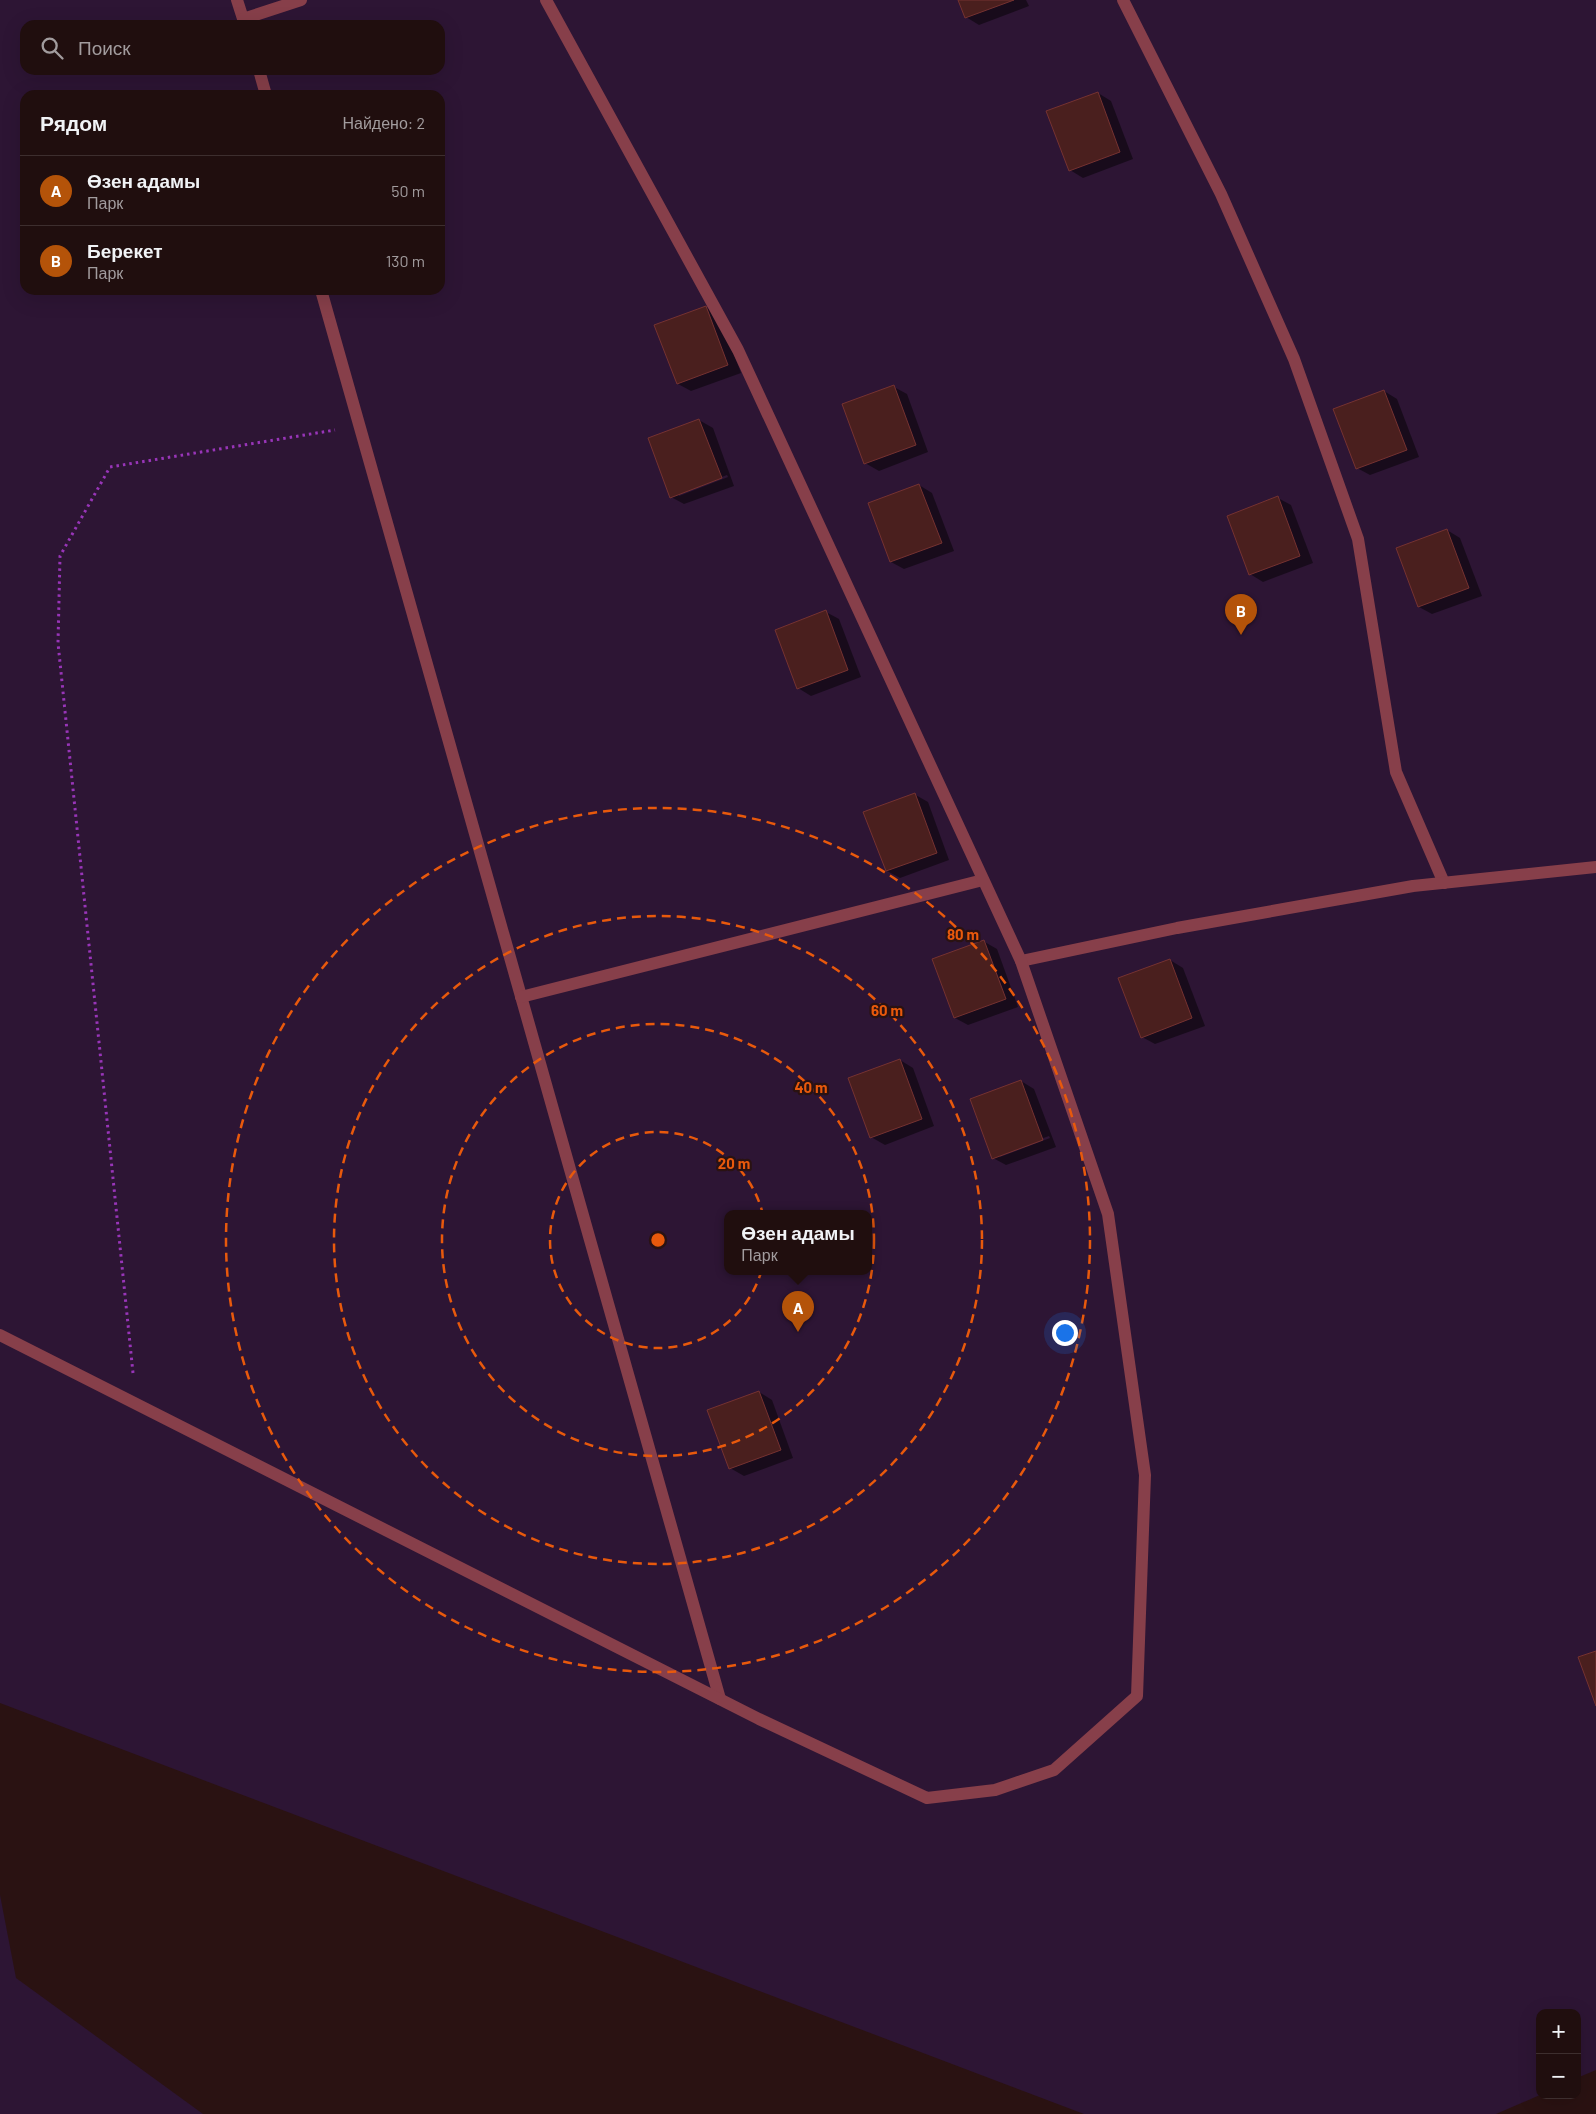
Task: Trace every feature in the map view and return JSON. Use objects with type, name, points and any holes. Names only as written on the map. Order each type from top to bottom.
[{"type":"street","points":[[237,0],[243,20]]},
{"type":"street","points":[[249,20],[301,0]]},
{"type":"street","points":[[0,1335],[720,1699],[927,1798],[996,1790],[1054,1770],[1136,1696],[1145,1475],[1108,1214],[1021,962],[738,350],[546,0]]},
{"type":"street","points":[[1123,0],[1222,194],[1294,359],[1358,539],[1396,772],[1444,883]]},
{"type":"street","points":[[260,75],[265,90]]},
{"type":"street","points":[[323,295],[720,1699]]},
{"type":"street","points":[[1021,962],[1177,928],[1413,886],[1596,867]]},
{"type":"street","points":[[521,998],[983,880]]},
{"type":"path","points":[[137,1404],[58,644],[60,556],[110,467],[360,426]]},
{"type":"shaded area","points":[[0,0],[1596,0],[1596,2070],[1581,2076],[1581,2009],[1536,2009],[1536,2097],[1496,2114],[1084,2114],[0,1703]]},
{"type":"shaded area","points":[[0,1895],[16,1978],[203,2114],[0,2114]]},
{"type":"building","points":[[958,0],[1014,0],[965,18]]},
{"type":"building","points":[[1098,92],[1120,152],[1069,171],[1046,111]]},
{"type":"building","points":[[706,306],[728,365],[677,384],[654,325]]},
{"type":"building","points":[[894,385],[916,445],[864,464],[842,404]]},
{"type":"building","points":[[1384,390],[1407,450],[1356,469],[1333,409]]},
{"type":"building","points":[[699,419],[722,478],[670,498],[648,438]]},
{"type":"building","points":[[919,484],[942,543],[890,562],[868,503]]},
{"type":"building","points":[[1278,496],[1300,556],[1249,575],[1227,516]]},
{"type":"building","points":[[1447,529],[1469,588],[1418,607],[1396,548]]},
{"type":"building","points":[[826,610],[848,670],[797,689],[775,630]]},
{"type":"building","points":[[915,793],[937,853],[886,871],[863,812]]},
{"type":"building","points":[[984,940],[1006,999],[954,1018],[932,959]]},
{"type":"building","points":[[1170,959],[1192,1018],[1141,1038],[1118,978]]},
{"type":"building","points":[[900,1059],[922,1119],[870,1138],[848,1078]]},
{"type":"building","points":[[1021,1080],[1043,1140],[992,1159],[970,1099]]},
{"type":"building","points":[[759,1391],[781,1450],[729,1469],[707,1410]]},
{"type":"building","points":[[1596,1651],[1596,1706],[1578,1657]]},
{"type":"place","name":"Берекет","points":[[1241,635]]},
{"type":"place","name":"Өзен адамы","points":[[798,1332]]}]
